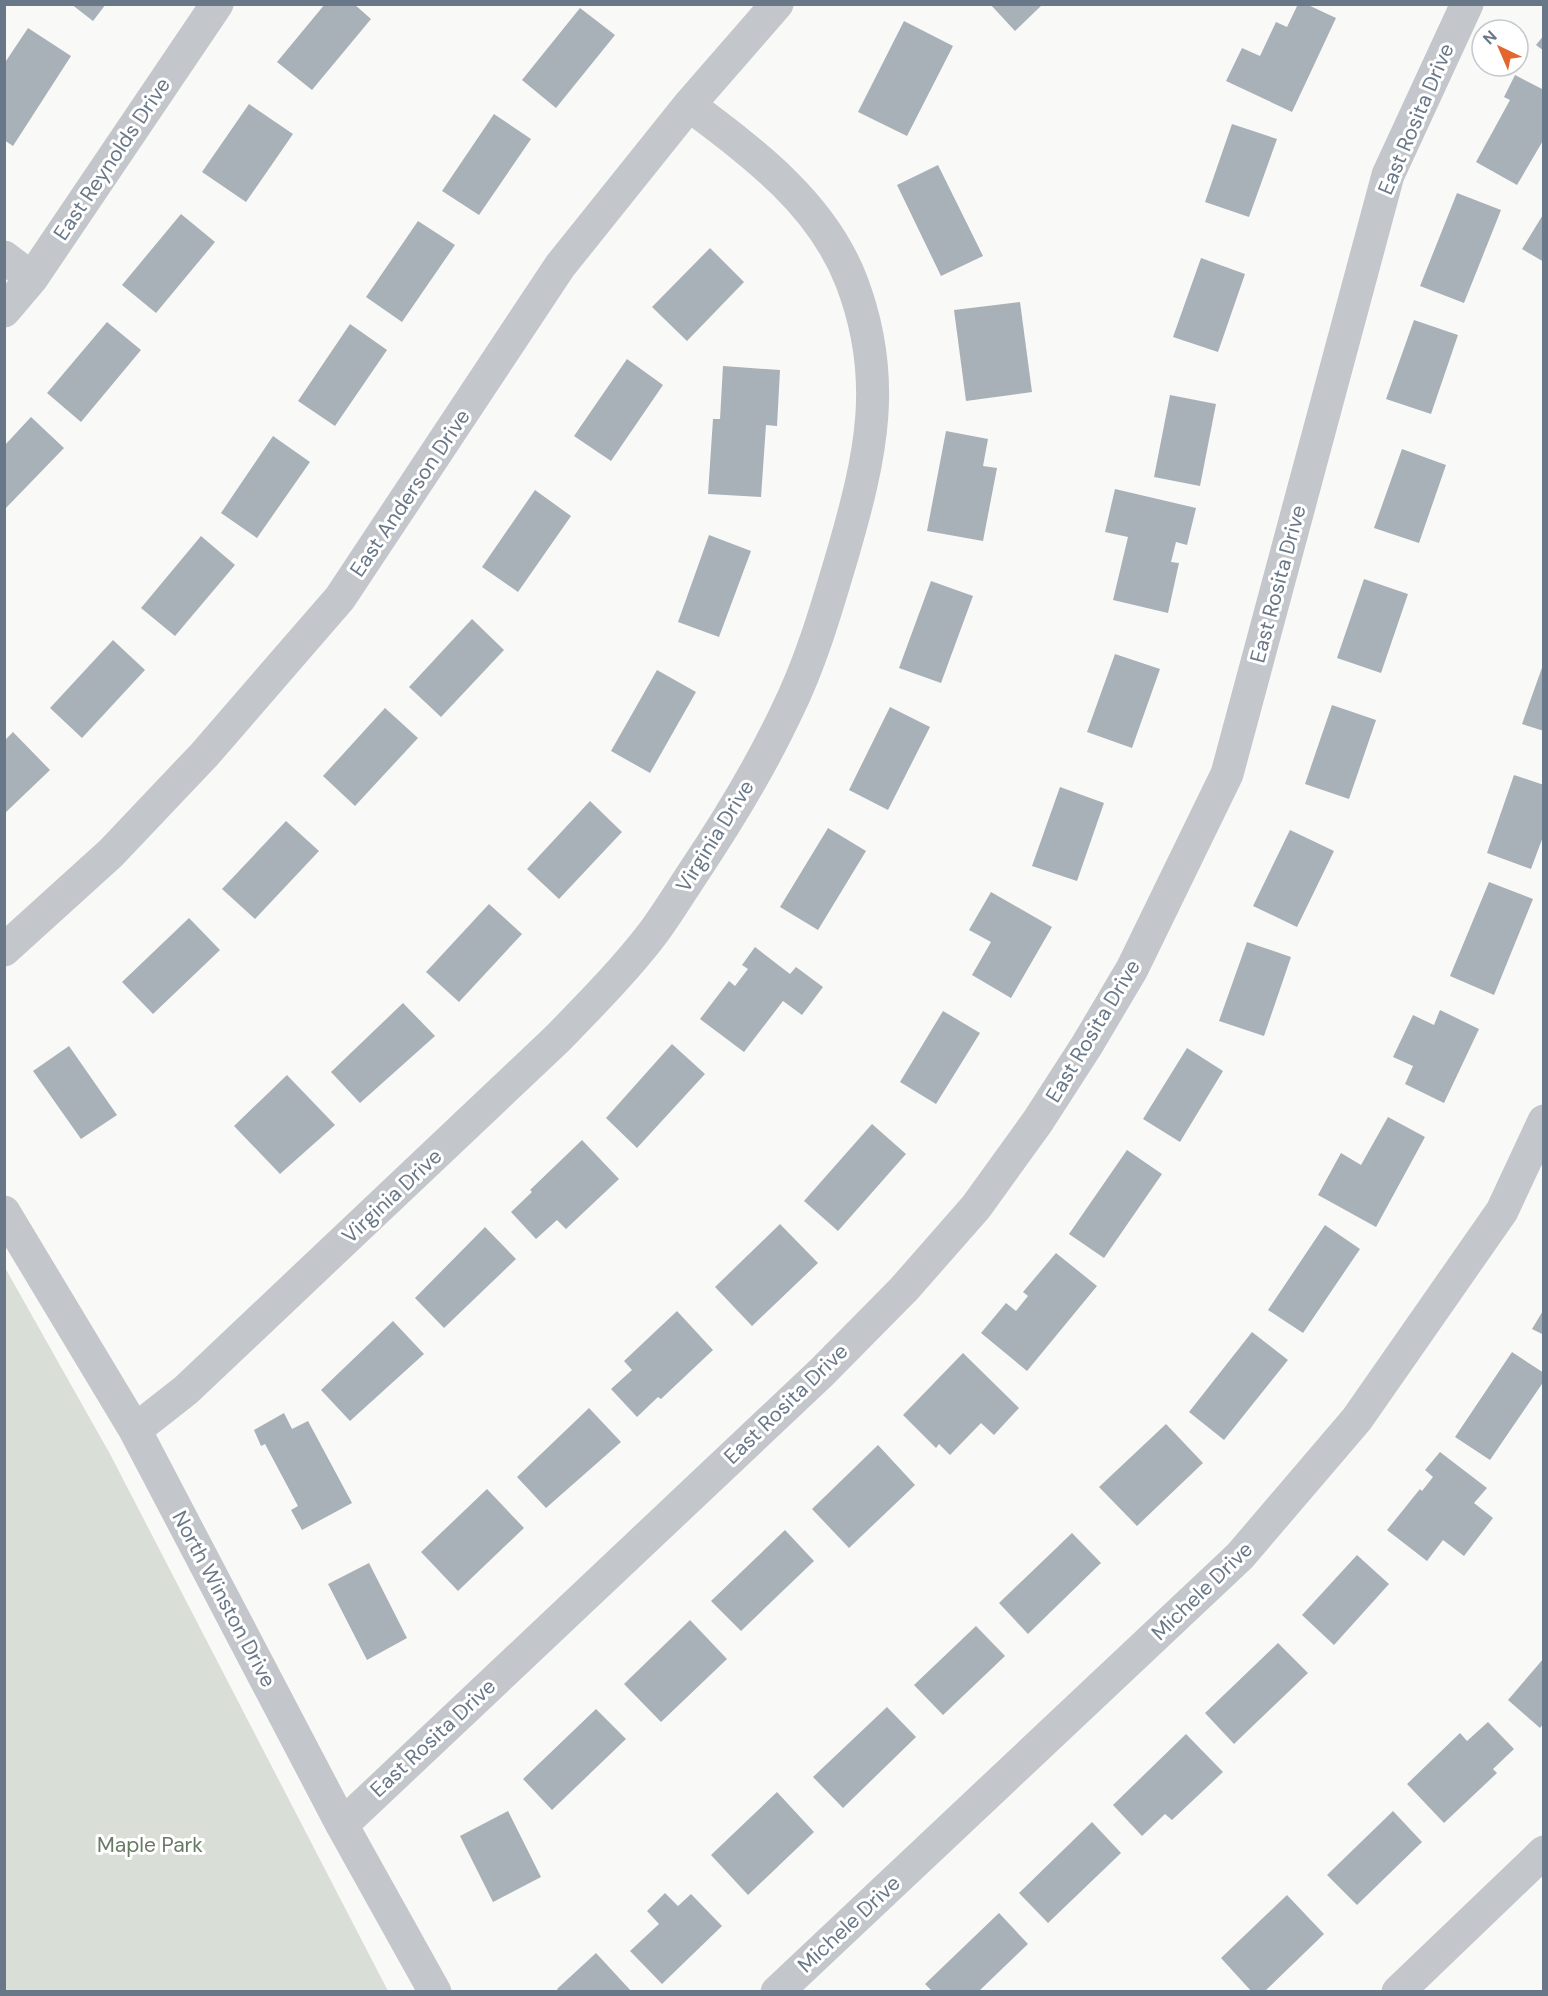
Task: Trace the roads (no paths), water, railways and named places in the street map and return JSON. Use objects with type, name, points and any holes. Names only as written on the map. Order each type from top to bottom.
[{"type":"street","name":"East Reynolds Drive","points":[[4,311],[32,278],[217,4]]},
{"type":"street","name":"East Anderson Drive","points":[[4,950],[111,853],[204,755],[340,598],[560,266],[689,105],[777,4]]},
{"type":"street","name":"East Rosita Drive","points":[[342,1825],[822,1372],[904,1289],[976,1207],[1038,1120],[1087,1045],[1132,969],[1227,774],[1388,175],[1467,4]]},
{"type":"street","name":"Virginia Drive","points":[[135,1430],[195,1382],[557,1039],[607,988],[654,932],[733,813],[787,712],[824,616],[871,441],[874,403],[866,330],[850,279],[828,236],[811,212],[776,173],[689,105]]},
{"type":"street","points":[[4,257],[32,278]]},
{"type":"street","name":"Michele Drive","points":[[777,1992],[1240,1556],[1263,1530],[1357,1419],[1502,1212],[1544,1121]]},
{"type":"street","name":"North Winston Drive","points":[[4,1212],[135,1430],[342,1825],[435,1992]]},
{"type":"street","points":[[1398,1992],[1544,1852]]},
{"type":"park label","name":"Maple Park","points":[[150,1845]]}]
